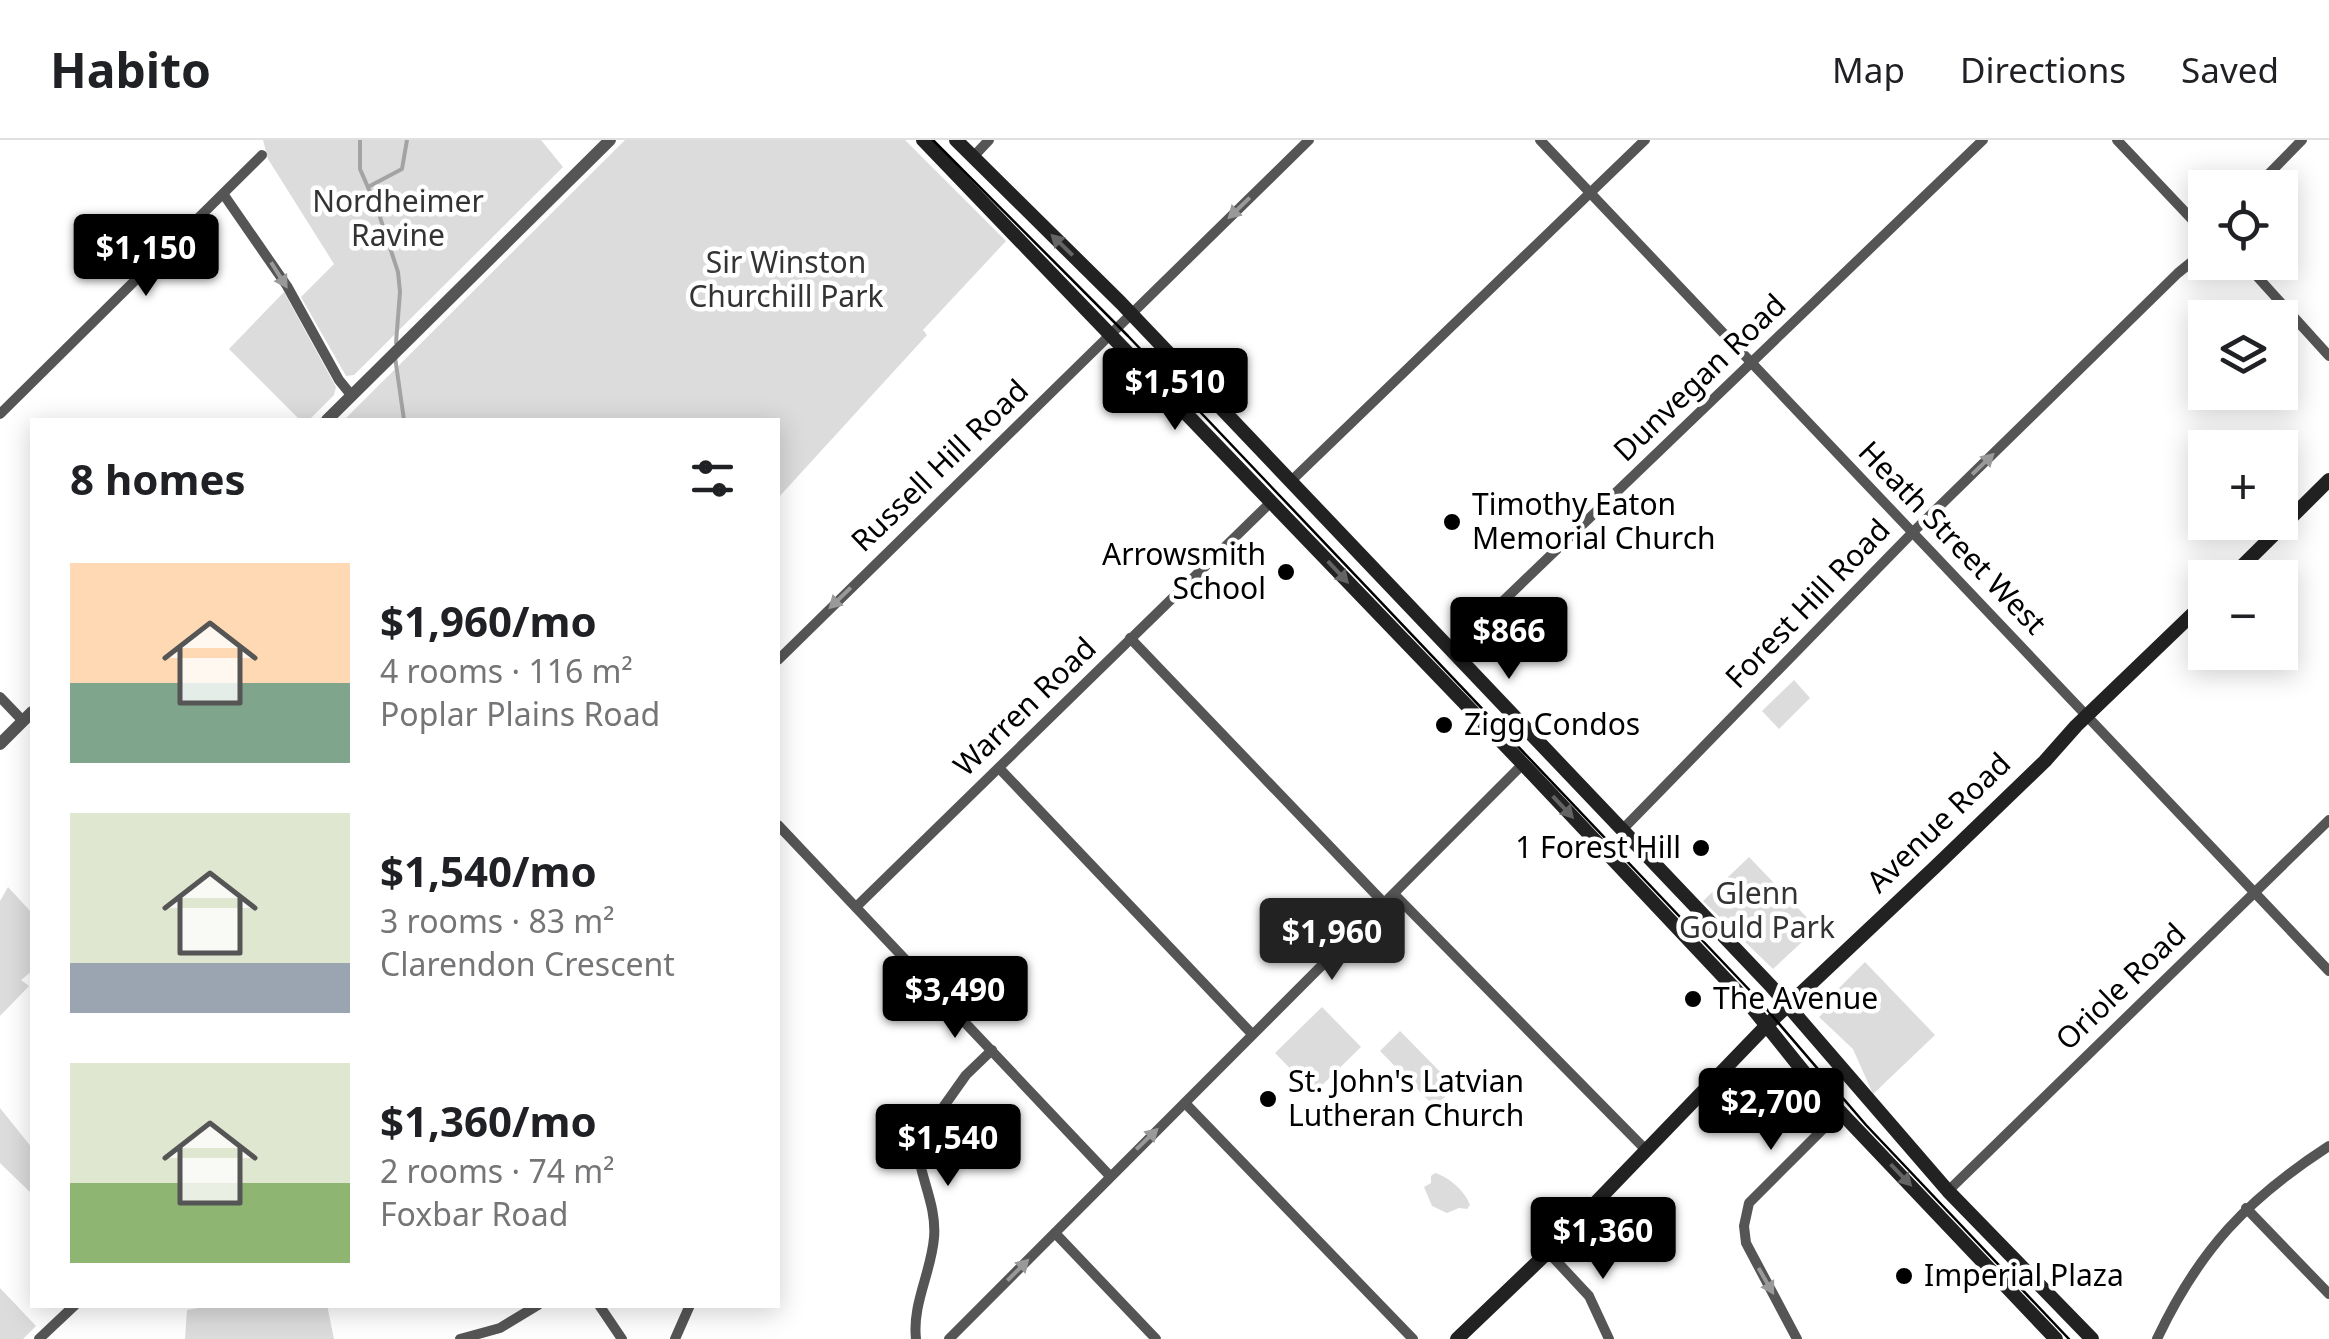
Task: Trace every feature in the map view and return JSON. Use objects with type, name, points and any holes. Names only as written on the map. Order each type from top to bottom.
[{"type":"main road","points":[[923,140],[1523,764],[1766,1026],[1779,1046],[1840,1112],[2056,1339]]},
{"type":"main road","points":[[956,140],[1130,314],[1788,1005],[1948,1191],[2092,1339]]},
{"type":"main road","points":[[2248,560],[2329,480]]},
{"type":"main road","points":[[1372,608],[1392,588]]},
{"type":"main road","name":"Avenue Road","points":[[1457,1339],[1548,1252],[1766,1026],[1946,858],[2188,618]]},
{"type":"street","points":[[330,418],[610,140]]},
{"type":"street","points":[[973,157],[990,140]]},
{"type":"street","name":"Russell Hill Road","points":[[780,658],[1309,140]]},
{"type":"street","name":"Heath Street West","points":[[1540,140],[2329,971]]},
{"type":"street","points":[[1290,482],[1645,140]]},
{"type":"street","name":"Dunvegan Road","points":[[1450,652],[1983,140]]},
{"type":"street","points":[[2118,140],[2188,215]]},
{"type":"street","points":[[2273,170],[2302,140]]},
{"type":"street","points":[[0,414],[262,155]]},
{"type":"street","points":[[224,195],[266,254],[338,380],[352,396]]},
{"type":"street","name":"Forest Hill Road","points":[[1622,830],[1913,532],[2188,265]]},
{"type":"street","points":[[2260,280],[2329,356]]},
{"type":"street","name":"Warren Road","points":[[856,907],[1272,500]]},
{"type":"street","points":[[1130,638],[1384,903]]},
{"type":"street","points":[[0,697],[28,716],[0,744]]},
{"type":"street","points":[[950,1339],[1523,764]]},
{"type":"street","points":[[999,768],[1252,1034]]},
{"type":"street","name":"Oriole Road","points":[[1948,1191],[2329,820]]},
{"type":"street","points":[[780,827],[1109,1176]]},
{"type":"street","points":[[1394,894],[1644,1149]]},
{"type":"street","points":[[916,1339],[915,1316],[930,1262],[935,1218],[917,1144],[966,1075],[992,1050]]},
{"type":"street","points":[[1185,1103],[1413,1339]]},
{"type":"street","points":[[1796,1339],[1746,1243],[1746,1220],[1750,1204],[1840,1112]]},
{"type":"street","points":[[2158,1339],[2186,1283],[2219,1236],[2246,1208],[2329,1146]]},
{"type":"street","points":[[2246,1208],[2329,1294]]},
{"type":"street","points":[[1054,1234],[1156,1339]]},
{"type":"street","points":[[1548,1252],[1588,1296],[1609,1339]]},
{"type":"street","points":[[38,1339],[71,1308]]},
{"type":"street","points":[[460,1339],[500,1328],[533,1308]]},
{"type":"street","points":[[601,1308],[622,1339]]},
{"type":"street","points":[[676,1339],[689,1308]]},
{"type":"green space","name":"Nordheimer Ravine","points":[[263,140],[541,140],[563,167],[354,375],[346,376],[301,297],[334,264],[268,159]]},
{"type":"green space","name":"Sir Winston Churchill Park","points":[[625,140],[905,140],[1006,241],[923,330],[927,335],[780,496],[780,418],[346,418]]},
{"type":"green space","points":[[284,292],[336,387],[334,395],[311,418],[298,418],[229,349]]},
{"type":"green space","points":[[1794,680],[1810,698],[1779,729],[1762,711]]},
{"type":"green space","name":"Glenn Gould Park","points":[[1749,857],[1817,928],[1773,969],[1703,901]]},
{"type":"green space","points":[[8,887],[30,911],[30,973],[21,980],[29,986],[0,1016],[0,901]]},
{"type":"green space","points":[[1865,962],[1935,1035],[1873,1094],[1853,1049],[1819,1017],[1829,1007],[1825,1002]]},
{"type":"green space","points":[[1322,1007],[1361,1047],[1314,1093],[1275,1053]]},
{"type":"green space","points":[[1400,1031],[1455,1087],[1435,1107],[1380,1051]]},
{"type":"green space","points":[[0,1108],[30,1146],[30,1192],[0,1163]]},
{"type":"green space","points":[[1435,1173],[1460,1190],[1470,1205],[1467,1209],[1447,1213],[1432,1206],[1424,1187],[1431,1183]]},
{"type":"green space","points":[[0,1288],[36,1326],[23,1339],[0,1339]]},
{"type":"green space","points":[[328,1308],[334,1339],[185,1339],[187,1310]]},
{"type":"waterway","points":[[360,140],[360,169],[398,272],[396,343]]},
{"type":"waterway","points":[[368,187],[402,169],[407,140]]},
{"type":"waterway","points":[[395,357],[404,418]]},
{"type":"tram line","points":[[933,140],[1128,336],[1757,998],[1866,1125],[2069,1339]]},
{"type":"place","name":"Timothy Eaton Memorial Church","points":[[1452,522]]},
{"type":"place","name":"Arrowsmith School","points":[[1286,572]]},
{"type":"place","name":"Zigg Condos","points":[[1444,725]]},
{"type":"place","name":"1 Forest Hill","points":[[1701,848]]},
{"type":"place","name":"The Avenue","points":[[1693,999]]},
{"type":"place","name":"St. John's Latvian Lutheran Church","points":[[1268,1099]]},
{"type":"place","name":"Imperial Plaza","points":[[1904,1276]]}]
